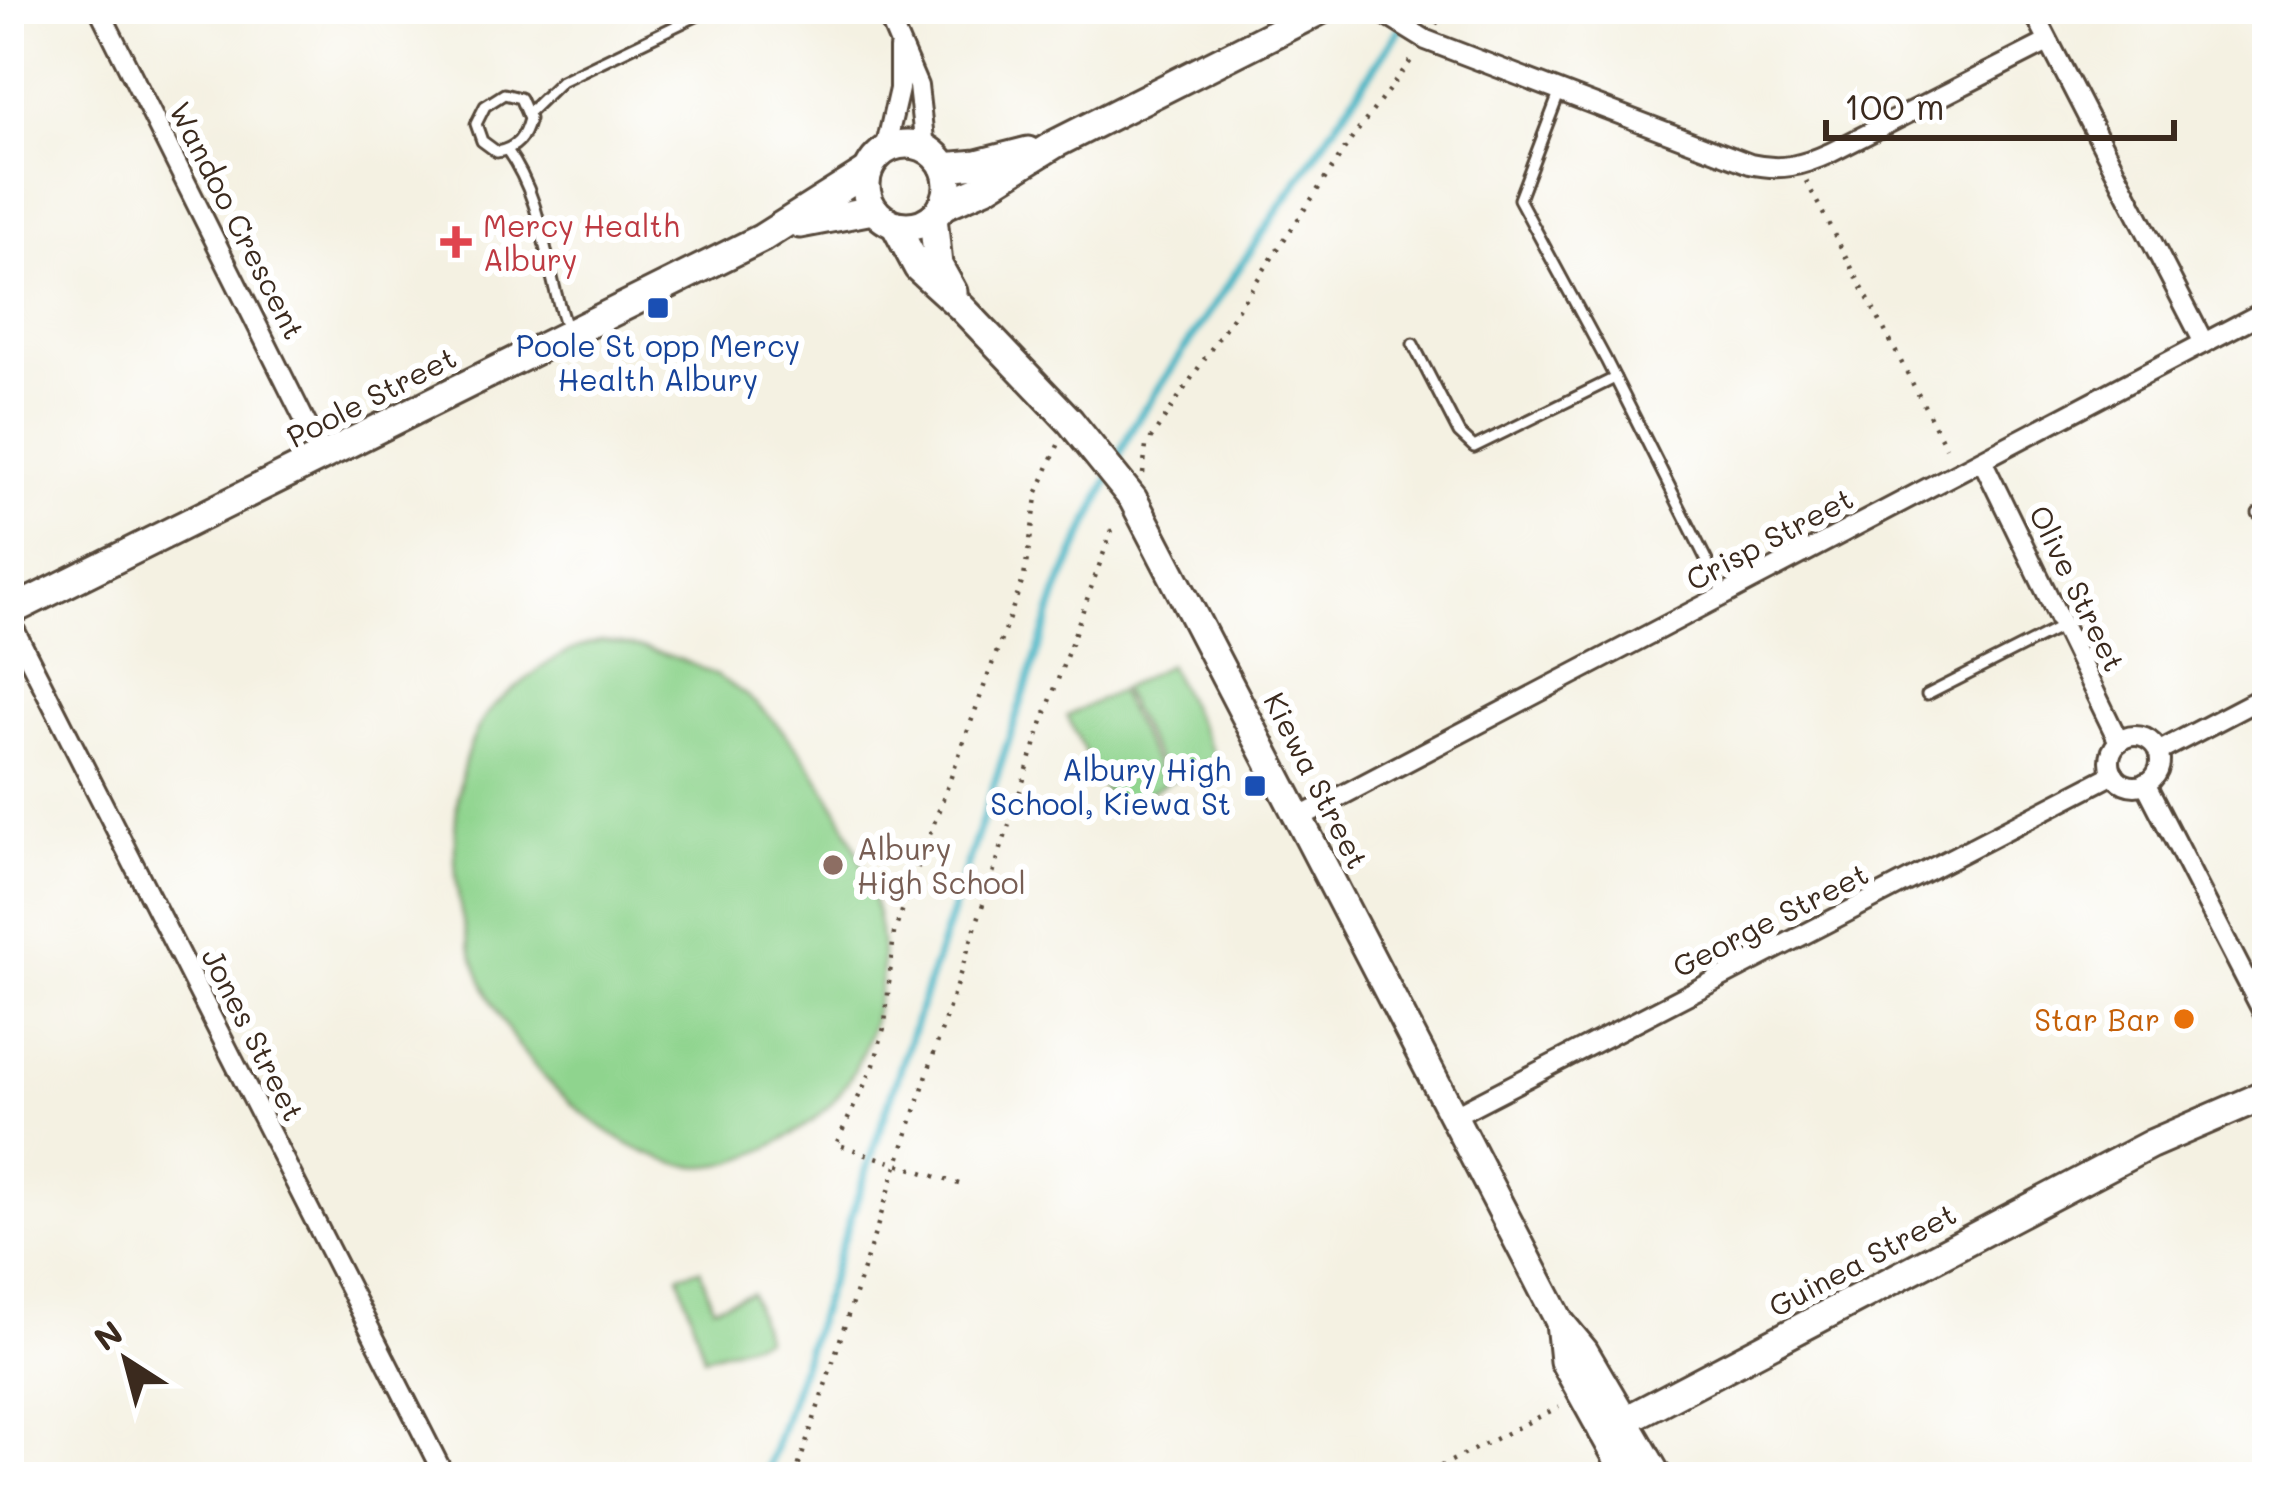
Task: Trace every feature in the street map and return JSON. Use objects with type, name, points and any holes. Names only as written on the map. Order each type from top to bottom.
[{"type":"street","name":"Wandoo Crescent","points":[[99,9],[323,457]]},
{"type":"street","points":[[885,9],[922,102],[947,194],[938,212]]},
{"type":"street","points":[[899,38],[899,89],[865,184],[884,217],[922,224],[1055,144],[1323,9]]},
{"type":"street","points":[[2032,9],[2204,344]]},
{"type":"street","points":[[1381,13],[1424,39],[1750,164],[1799,167],[2048,42]]},
{"type":"street","points":[[877,160],[911,144],[934,158],[977,164],[1055,144]]},
{"type":"street","name":"Poole Street","points":[[9,616],[762,238],[877,160]]},
{"type":"street","name":"Kiewa Street","points":[[938,212],[938,265],[961,307]]},
{"type":"street","name":"Poole Street","points":[[762,238],[822,218],[884,217]]},
{"type":"street","name":"Kiewa Street","points":[[884,217],[918,268],[1133,483],[1149,526],[1560,1322],[1564,1361],[1658,1477]]},
{"type":"street","name":"Crisp Street","points":[[1299,818],[2267,310]]},
{"type":"street","name":"Olive Street","points":[[1982,460],[2119,742]]},
{"type":"street","name":"Jones Street","points":[[9,616],[445,1477]]},
{"type":"street","points":[[2158,752],[2267,695]]},
{"type":"street","points":[[2141,736],[2158,752],[2159,766],[2145,783],[2125,783],[2114,774],[2111,754],[2119,742],[2141,736]]},
{"type":"street","name":"George Street","points":[[1453,1116],[2114,774]]},
{"type":"street","points":[[2145,783],[2267,1020]]},
{"type":"street","name":"Guinea Street","points":[[1614,1427],[2151,1144],[2267,1073]]},
{"type":"street","name":"Guinea Street","points":[[2151,1144],[2267,1094]]},
{"type":"street","name":"Kiewa Street","points":[[1614,1427],[1628,1477]]},
{"type":"lane","points":[[527,114],[520,98],[504,94],[478,116],[476,129],[482,141],[497,152],[507,150],[522,139],[527,114],[561,81],[712,9]]},
{"type":"lane","points":[[1560,91],[1519,199],[1724,595]]},
{"type":"lane","points":[[507,150],[539,212],[552,290],[568,335]]},
{"type":"lane","points":[[1413,344],[1459,433],[1474,447],[1615,378]]},
{"type":"lane","points":[[1927,695],[2063,626]]},
{"type":"path","points":[[1133,483],[1146,446],[1353,137],[1446,9]]},
{"type":"path","points":[[1799,167],[1946,447]]},
{"type":"path","points":[[959,1184],[836,1144],[874,1064],[885,1024],[894,933],[1024,577],[1038,492],[1070,421]]},
{"type":"path","points":[[795,1477],[1044,718],[1112,530],[1124,520]]},
{"type":"path","points":[[1420,1477],[1563,1406]]},
{"type":"green space","points":[[601,641],[639,647],[694,665],[744,694],[771,718],[821,782],[860,857],[873,896],[881,977],[868,1038],[850,1078],[811,1122],[770,1147],[725,1164],[694,1166],[651,1155],[600,1126],[554,1087],[500,1018],[467,938],[455,851],[460,782],[475,734],[496,705],[540,669]]},
{"type":"green space","points":[[1168,665],[1216,758],[1169,782],[1121,689]]},
{"type":"green space","points":[[1118,691],[1165,784],[1114,810],[1067,716]]},
{"type":"green space","points":[[700,1269],[713,1306],[751,1293],[765,1338],[704,1357],[679,1275]]},
{"type":"waterway","points":[[1115,464],[1133,426],[1413,9]]},
{"type":"waterway","points":[[765,1477],[1059,588],[1109,478]]},
{"type":"place","name":"Mercy Health Albury","points":[[456,242]]},
{"type":"place","name":"Poole St opp Mercy Health Albury","points":[[658,308]]},
{"type":"place","name":"Albury High School, Kiewa St","points":[[1255,786]]},
{"type":"place","name":"Albury High School","points":[[833,865]]},
{"type":"place","name":"Star Bar","points":[[2184,1019]]}]
